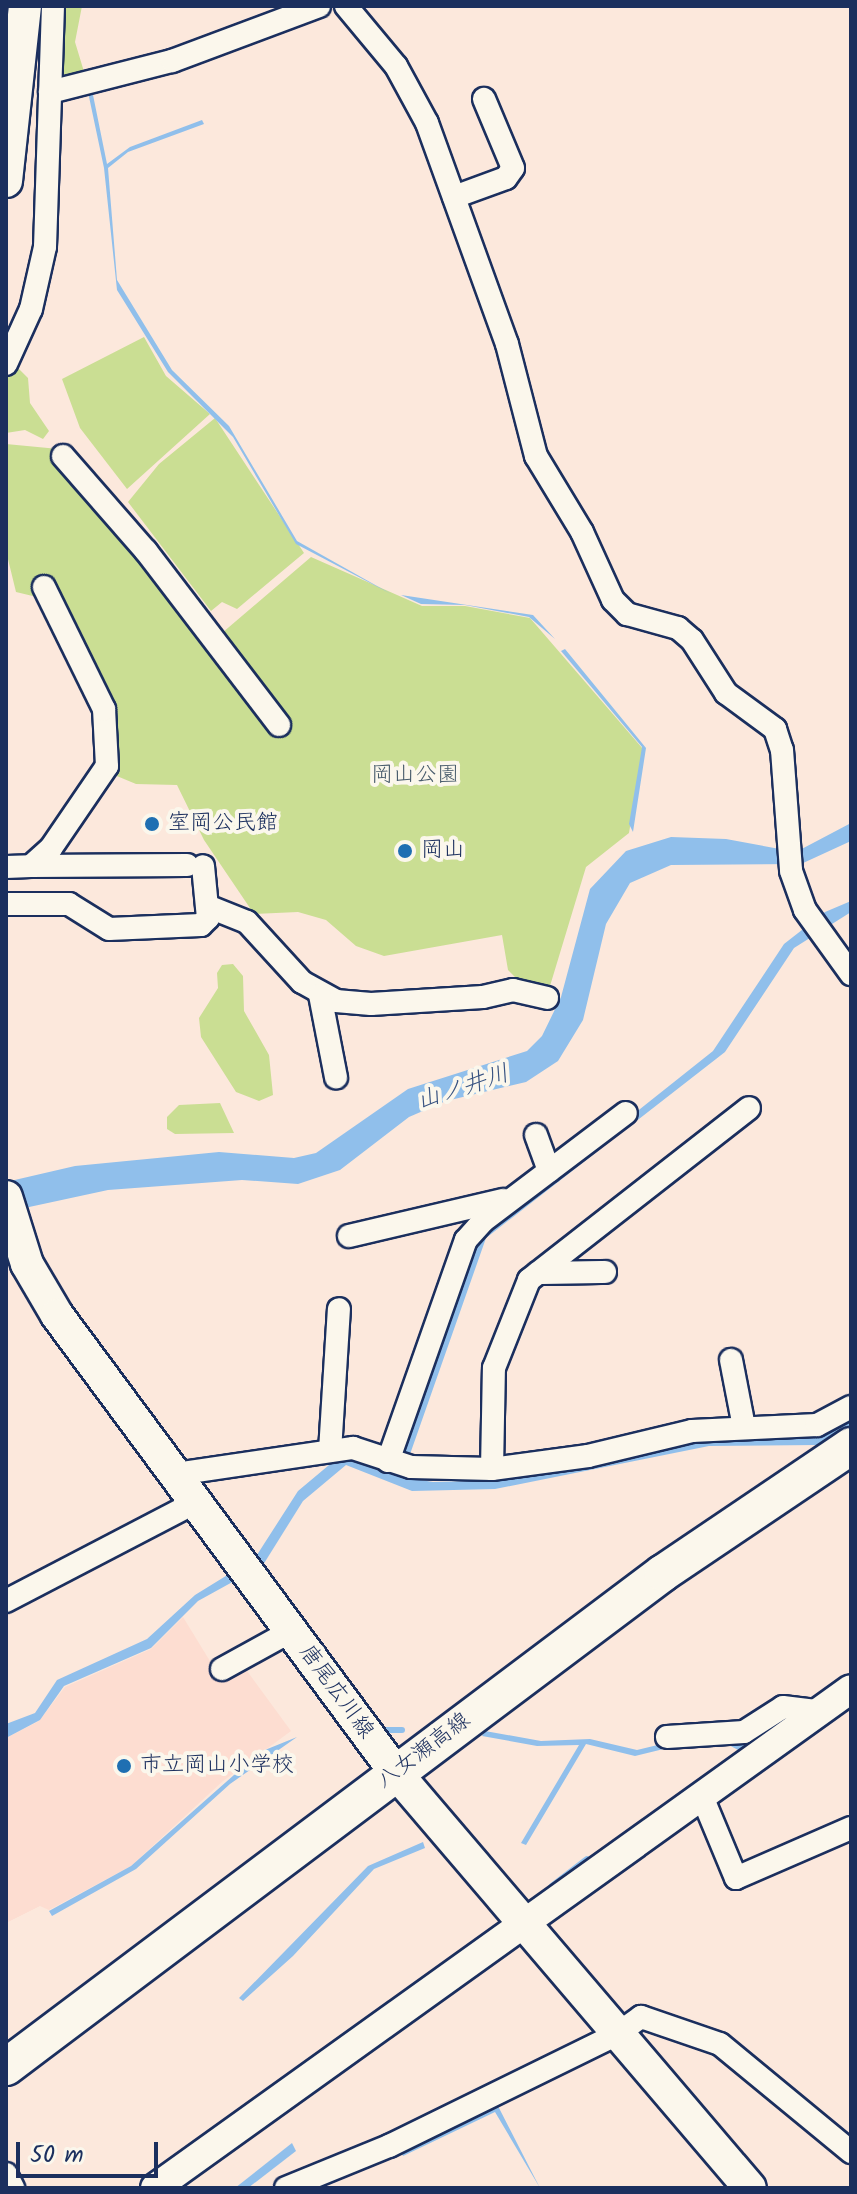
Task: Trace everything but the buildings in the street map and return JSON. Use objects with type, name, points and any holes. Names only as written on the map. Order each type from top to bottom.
[{"type":"main road","points":[[6,181],[25,6]]},
{"type":"main road","name":"唐尾広川線","points":[[8,1206],[27,1264],[57,1315],[396,1773],[520,1923],[750,2188]]},
{"type":"main road","name":"八女瀬高線","points":[[6,2067],[663,1573],[847,1422]]},
{"type":"street","points":[[6,364],[31,309],[45,247],[53,6]]},
{"type":"street","points":[[50,92],[172,61],[319,6]]},
{"type":"street","points":[[346,6],[409,89],[454,197],[507,344],[536,456],[582,532],[613,600],[627,614],[678,628],[692,640],[726,693],[775,729],[782,750],[791,871],[815,924],[851,974]]},
{"type":"street","points":[[454,197],[506,178],[513,168],[484,99]]},
{"type":"street","points":[[63,456],[146,551],[279,725]]},
{"type":"street","points":[[31,866],[51,848],[107,766],[104,709],[44,587]]},
{"type":"street","points":[[6,867],[195,866],[208,918],[201,925],[109,929],[69,904],[6,904]]},
{"type":"street","points":[[207,906],[247,922],[320,995],[336,1077]]},
{"type":"street","points":[[320,995],[371,1004],[483,997],[513,990],[547,998]]},
{"type":"street","points":[[492,1469],[494,1368],[529,1280],[749,1108]]},
{"type":"street","points":[[388,1461],[466,1240],[514,1197],[626,1113]]},
{"type":"street","points":[[536,1135],[549,1171]]},
{"type":"street","points":[[349,1236],[514,1197]]},
{"type":"street","points":[[538,1273],[605,1272]]},
{"type":"street","points":[[330,1451],[339,1309]]},
{"type":"street","points":[[731,1360],[744,1427]]},
{"type":"street","points":[[176,1474],[353,1448],[411,1467],[492,1469],[588,1456],[692,1431],[847,1422]]},
{"type":"street","points":[[6,1601],[196,1502]]},
{"type":"street","points":[[222,1669],[291,1631]]},
{"type":"street","points":[[155,2188],[520,1923],[851,1689]]},
{"type":"street","points":[[667,1737],[744,1732],[783,1707],[816,1711]]},
{"type":"street","points":[[701,1794],[736,1878],[851,1828]]},
{"type":"street","points":[[299,2186],[389,2146],[616,2035],[641,2017],[720,2044],[851,2152]]},
{"type":"street","points":[[6,2174],[13,2188]]},
{"type":"shaded area","name":"市立岡山小学校","points":[[183,1617],[213,1666],[242,1664],[291,1731],[223,1781],[131,1866],[49,1910],[40,1906],[6,1923],[6,1738],[39,1721],[65,1687],[151,1649]]},
{"type":"green space","points":[[63,6],[82,6],[75,42],[85,75],[77,81],[65,77],[62,68]]},
{"type":"green space","points":[[144,337],[166,376],[210,414],[127,489],[80,428],[62,379]]},
{"type":"green space","points":[[17,367],[28,378],[30,403],[49,431],[43,439],[25,430],[6,433],[6,379]]},
{"type":"green space","points":[[215,418],[304,553],[237,609],[222,602],[211,611],[128,502],[159,464]]},
{"type":"green space","name":"岡山公園","points":[[6,444],[69,450],[82,460],[222,633],[311,557],[422,606],[465,606],[530,618],[643,749],[629,833],[586,867],[550,986],[541,991],[523,985],[508,970],[502,935],[384,956],[356,946],[326,920],[298,912],[254,914],[204,840],[177,785],[136,784],[100,769],[91,698],[41,598],[16,592],[6,551]]},
{"type":"green space","points":[[233,964],[243,976],[244,1011],[269,1055],[273,1095],[259,1101],[236,1092],[201,1037],[199,1018],[218,988],[217,973],[222,965]]},
{"type":"green space","points":[[220,1103],[234,1133],[175,1134],[167,1129],[167,1117],[179,1105]]},
{"type":"water","points":[[92,90],[107,164],[130,147],[202,120],[204,124],[128,152],[108,168],[117,280],[172,370],[229,426],[297,541],[393,595],[296,544],[233,437],[168,372],[117,290],[104,168],[88,92]]},
{"type":"water","points":[[401,595],[533,615],[555,639],[529,617],[465,605],[421,604]]},
{"type":"water","points":[[565,649],[646,748],[633,832],[629,824],[642,747],[561,651]]},
{"type":"water","name":"山ノ井川","points":[[851,823],[851,841],[801,864],[671,865],[630,883],[606,924],[583,1020],[558,1061],[526,1082],[446,1101],[409,1117],[340,1170],[298,1184],[242,1180],[108,1190],[6,1212],[6,1182],[75,1166],[219,1152],[294,1158],[316,1153],[408,1089],[527,1051],[542,1036],[561,997],[590,889],[626,851],[671,837],[726,839],[796,852]]},
{"type":"water","points":[[851,901],[851,912],[794,948],[725,1052],[486,1238],[402,1477],[433,1482],[507,1480],[851,1412],[851,1427],[818,1445],[709,1446],[495,1489],[412,1491],[346,1465],[303,1501],[263,1565],[198,1601],[151,1648],[64,1686],[40,1720],[6,1738],[6,1724],[35,1713],[57,1680],[147,1639],[195,1595],[255,1558],[298,1491],[335,1460],[369,1460],[393,1473],[479,1237],[713,1051],[784,944],[825,912]]},
{"type":"water","points":[[773,1717],[776,1726],[740,1751],[727,1744],[680,1745],[635,1756],[586,1744],[526,1845],[521,1843],[579,1745],[537,1746],[482,1736],[485,1731],[541,1741],[590,1739],[637,1750]]},
{"type":"water","points":[[297,1737],[230,1784],[136,1869],[52,1916],[49,1911],[131,1866],[260,1752]]},
{"type":"water","points":[[423,1842],[425,1848],[374,1869],[293,1956],[243,2001],[239,1998],[368,1866]]},
{"type":"water","points":[[498,2106],[540,2188],[495,2112],[403,2156],[401,2152]]},
{"type":"water","points":[[292,2143],[296,2151],[248,2188],[235,2188]]},
{"type":"waterway","points":[[386,1730],[402,1730]]},
{"type":"waterway","points":[[552,1886],[587,1859]]},
{"type":"place","name":"室岡公民館","points":[[152,824]]},
{"type":"place","name":"岡山","points":[[405,851]]},
{"type":"place","name":"市立岡山小学校","points":[[124,1766]]}]
